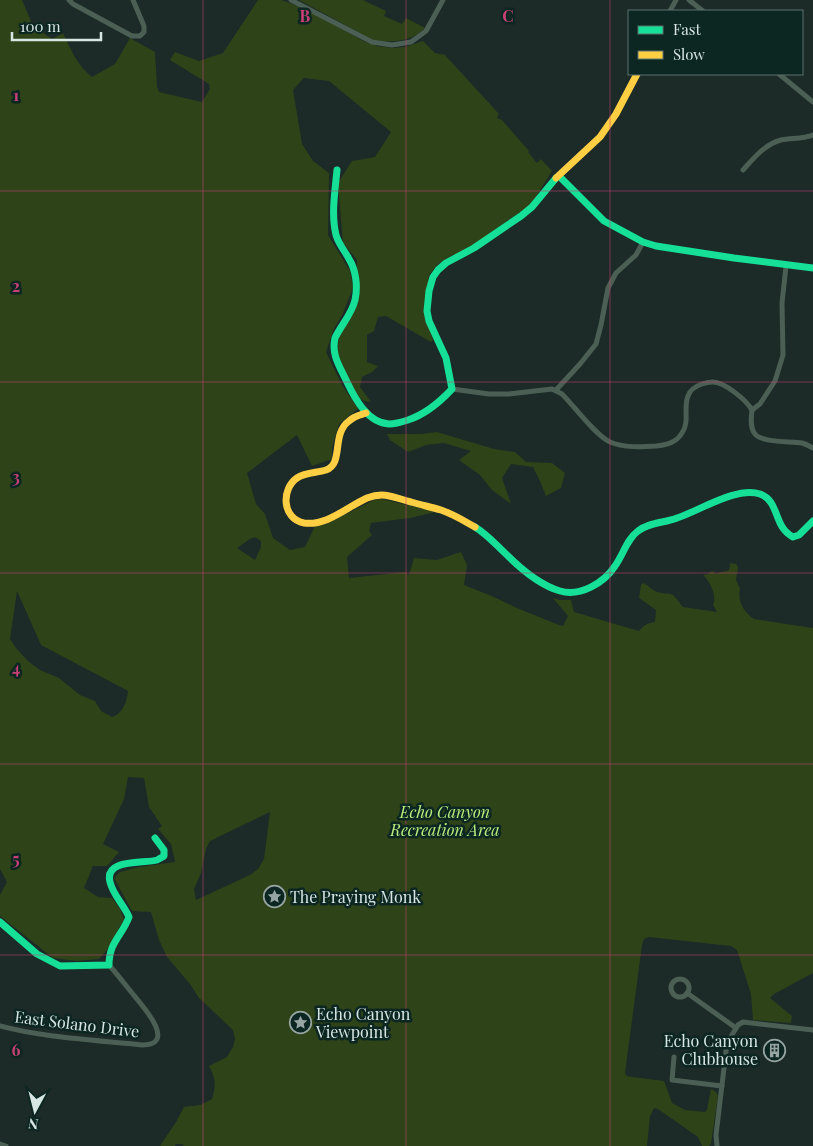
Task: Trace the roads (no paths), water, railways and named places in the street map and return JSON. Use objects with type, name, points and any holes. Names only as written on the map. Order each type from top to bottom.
[{"type":"street","points":[[69,0],[132,36],[140,36],[144,32],[144,26],[133,0]]},
{"type":"street","points":[[291,0],[372,42],[392,45],[411,42],[426,31],[443,0]]},
{"type":"street","points":[[688,0],[702,10]]},
{"type":"street","points":[[452,389],[446,358],[429,321],[427,311],[433,276],[446,263],[474,248],[532,207],[559,176],[600,137],[616,114],[636,75]]},
{"type":"street","points":[[780,75],[813,102]]},
{"type":"street","points":[[743,170],[771,144],[807,138],[813,135]]},
{"type":"street","points":[[337,170],[335,224],[337,238],[353,264],[356,286],[354,305],[339,331],[334,349],[336,360],[353,396],[366,413],[389,424],[419,416],[431,410],[452,389]]},
{"type":"street","points":[[559,176],[604,221],[643,242],[656,246],[786,266],[813,268]]},
{"type":"street","points":[[556,390],[596,344],[608,288],[616,273],[636,255],[643,242]]},
{"type":"street","points":[[752,410],[760,404],[775,381],[783,355],[782,303],[786,266]]},
{"type":"street","points":[[452,389],[489,394],[556,390],[562,394],[601,437],[612,443],[638,448],[668,444],[682,434],[685,426],[688,396],[699,385],[713,382],[722,384],[734,391],[750,406],[753,429],[755,434],[761,438],[802,444],[813,448]]},
{"type":"street","points":[[366,413],[353,417],[340,431],[337,442],[337,458],[329,469],[311,472],[299,476],[293,481],[286,500],[288,512],[293,518],[299,522],[318,523],[369,498],[378,495],[388,495],[444,512],[474,527],[487,535],[510,558],[544,584],[557,591],[578,591],[594,585],[611,573],[635,533],[641,528],[677,518],[724,498],[751,491],[760,493],[771,501],[782,526],[787,534],[793,537],[799,535],[813,521]]},
{"type":"street","points":[[0,922],[37,954],[60,966],[109,965],[112,947],[124,929],[129,917],[125,906],[110,882],[109,875],[116,867],[139,861],[158,860],[164,856],[164,850],[155,838]]},
{"type":"street","name":"East Solano Drive","points":[[0,1026],[60,1036],[153,1044],[157,1039],[158,1032],[153,1019],[109,965]]},
{"type":"street","points":[[688,993],[736,1028]]},
{"type":"street","points":[[717,1146],[716,1135],[727,1043],[738,1025],[743,1022],[813,1030]]},
{"type":"street","points":[[674,1057],[672,1080],[722,1086]]},
{"type":"street","points":[[0,1144],[6,1146]]},
{"type":"place","name":"The Praying Monk","points":[[274,897]]},
{"type":"place","name":"Echo Canyon Viewpoint","points":[[300,1023]]},
{"type":"place","name":"Echo Canyon Clubhouse","points":[[774,1050]]},
{"type":"park label","name":"Echo Canyon Recreation Area","points":[[445,821]]}]
